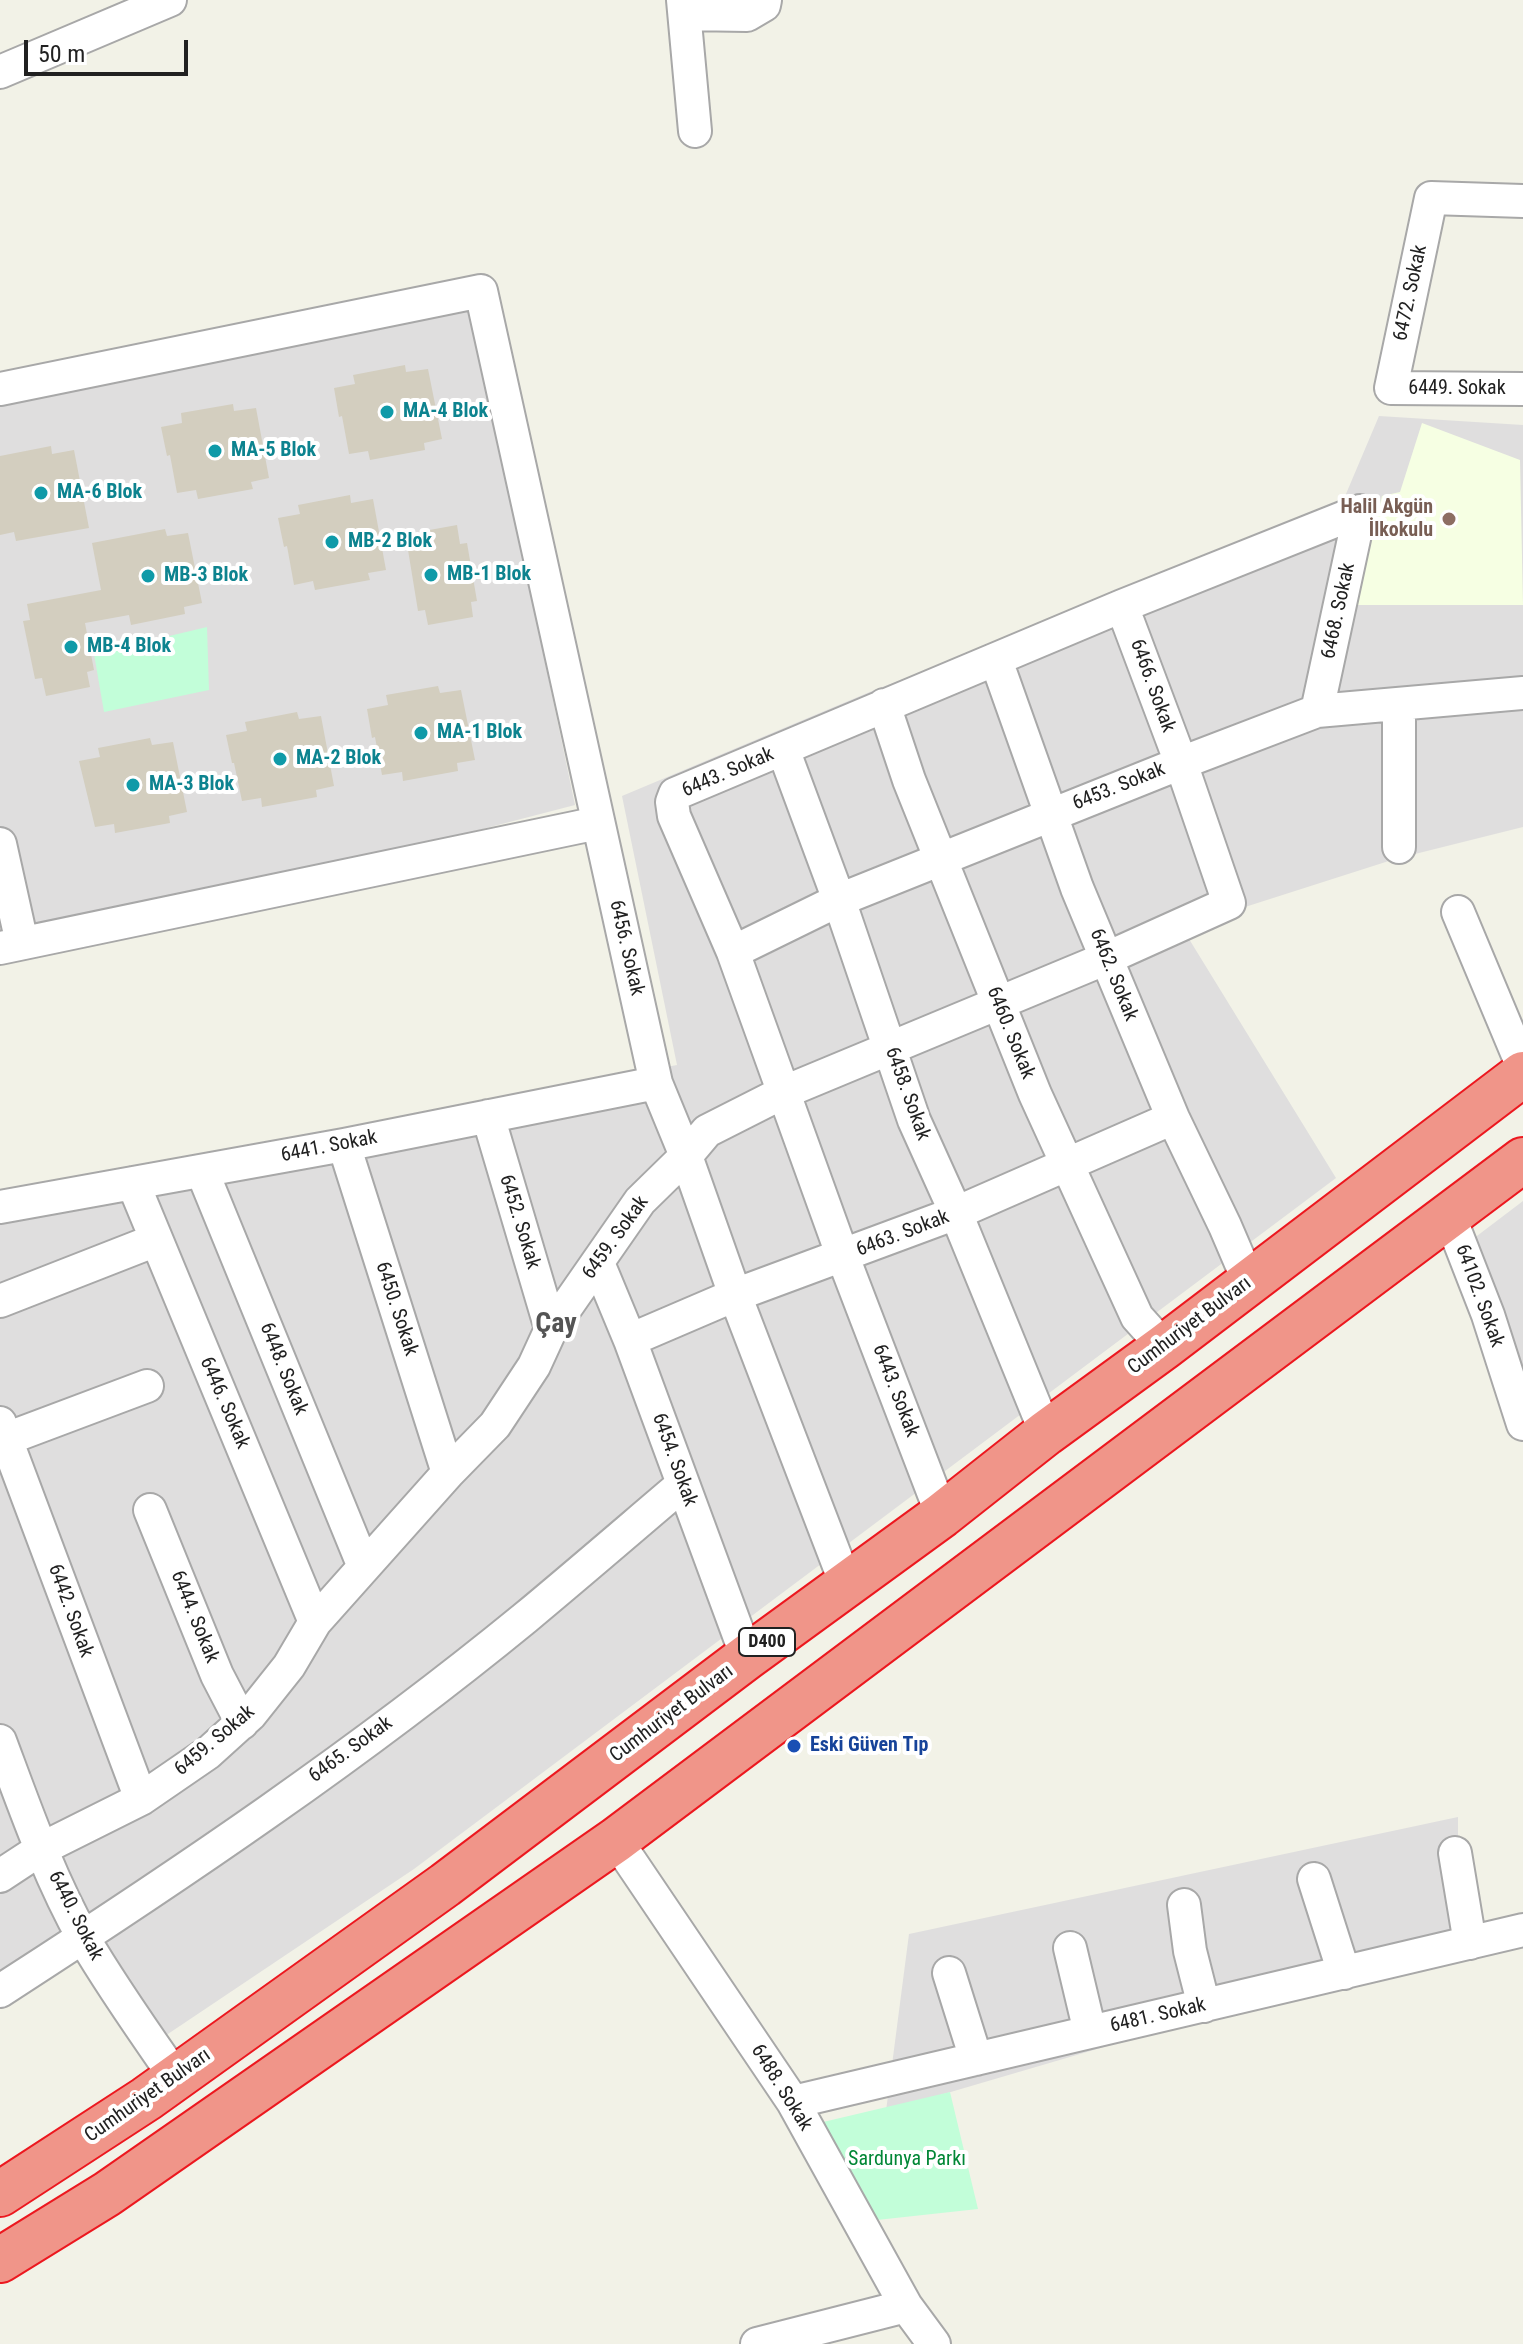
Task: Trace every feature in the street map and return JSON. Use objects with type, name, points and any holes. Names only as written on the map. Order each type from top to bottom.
[{"type":"highway","name":"Cumhuriyet Bulvarı","points":[[0,2194],[176,2078],[445,1885],[747,1657],[942,1515],[1046,1433],[1523,1074]]},
{"type":"highway","points":[[0,2260],[107,2194],[616,1840],[1523,1160]]},
{"type":"street","points":[[0,72],[170,0]]},
{"type":"street","points":[[695,131],[684,7],[747,15],[764,5],[765,0]]},
{"type":"street","name":"6472. Sokak","points":[[1391,388],[1431,198],[1523,201]]},
{"type":"street","name":"6456. Sokak","points":[[0,389],[481,291],[656,1083],[846,1584]]},
{"type":"street","name":"6449. Sokak","points":[[1391,388],[1523,389]]},
{"type":"street","name":"6443. Sokak","points":[[942,1515],[782,1093],[733,952],[674,816],[672,802],[675,794],[1122,606],[1360,511]]},
{"type":"street","name":"6468. Sokak","points":[[1317,711],[1360,511]]},
{"type":"street","name":"6466. Sokak","points":[[1122,606],[1229,903]]},
{"type":"street","name":"6462. Sokak","points":[[996,660],[1077,888],[1173,1118],[1249,1282]]},
{"type":"street","name":"6453. Sokak","points":[[733,952],[839,900],[1317,711],[1523,693]]},
{"type":"street","name":"6460. Sokak","points":[[884,705],[909,780],[1066,1166],[1137,1317],[1164,1347]]},
{"type":"street","points":[[1399,705],[1399,847]]},
{"type":"street","name":"6458. Sokak","points":[[783,749],[839,900],[914,1120],[956,1213],[1046,1433]]},
{"type":"street","points":[[0,844],[11,946],[598,823]]},
{"type":"street","name":"6459. Sokak","points":[[0,1876],[41,1849],[141,1799],[208,1753],[250,1715],[289,1666],[315,1622],[495,1425],[534,1366],[551,1329],[640,1201],[707,1131],[782,1093],[1107,958],[1229,903]]},
{"type":"street","points":[[1458,912],[1523,1067]]},
{"type":"street","name":"6441. Sokak","points":[[0,1207],[344,1145],[656,1083]]},
{"type":"street","name":"6452. Sokak","points":[[488,1116],[551,1329]]},
{"type":"street","name":"6463. Sokak","points":[[630,1340],[735,1295],[956,1213],[1173,1118]]},
{"type":"street","name":"6450. Sokak","points":[[344,1145],[448,1473]]},
{"type":"street","name":"6448. Sokak","points":[[202,1171],[364,1567]]},
{"type":"street","name":"6446. Sokak","points":[[133,1183],[315,1622]]},
{"type":"street","name":"64102. Sokak","points":[[1449,1215],[1488,1315],[1523,1424]]},
{"type":"street","points":[[0,1301],[156,1240]]},
{"type":"street","name":"6454. Sokak","points":[[598,1263],[630,1340],[747,1657]]},
{"type":"street","points":[[3,1431],[147,1386]]},
{"type":"street","name":"6442. Sokak","points":[[3,1431],[141,1799]]},
{"type":"street","name":"6465. Sokak","points":[[0,1991],[221,1844],[375,1734],[524,1619],[683,1484]]},
{"type":"street","name":"6444. Sokak","points":[[150,1510],[217,1675],[242,1723]]},
{"type":"street","name":"6440. Sokak","points":[[0,1741],[41,1849],[83,1937],[128,2010],[176,2078]]},
{"type":"street","name":"6488. Sokak","points":[[616,1840],[793,2102],[906,2306],[934,2344]]},
{"type":"street","points":[[1455,1853],[1470,1943]]},
{"type":"street","points":[[1314,1879],[1344,1973]]},
{"type":"street","points":[[1184,1905],[1190,1951],[1204,2006]]},
{"type":"street","name":"6481. Sokak","points":[[793,2102],[1523,1930]]},
{"type":"street","points":[[1070,1948],[1090,2032]]},
{"type":"street","points":[[949,1973],[976,2059]]},
{"type":"street","points":[[757,2344],[906,2306]]},
{"type":"shaded area","points":[[471,308],[575,805],[0,954],[0,406],[157,364]]},
{"type":"shaded area","points":[[1379,416],[1523,425],[1523,827],[1395,859],[1245,907],[1189,939],[1336,1178],[414,1869],[153,2044],[86,1918],[0,1975],[0,1194],[677,1065],[622,796],[872,691],[1343,501]]},
{"type":"shaded area","name":"Halil Akgün İlkokulu","points":[[1422,423],[1520,460],[1523,605],[1355,605],[1382,496],[1400,492]]},
{"type":"shaded area","points":[[1523,1201],[1523,1434],[1469,1242]]},
{"type":"shaded area","points":[[1458,1817],[1458,1943],[886,2111],[909,1934]]},
{"type":"green space","points":[[207,627],[209,690],[104,712],[94,654]]},
{"type":"green space","name":"Sardunya Parkı","points":[[950,2092],[978,2209],[877,2220],[819,2123]]},
{"type":"building","name":"MA-4 Blok","points":[[405,365],[406,372],[428,369],[442,439],[424,443],[425,450],[370,460],[368,451],[349,454],[334,388],[355,384],[353,375]]},
{"type":"building","name":"MA-5 Blok","points":[[233,404],[234,411],[256,408],[269,478],[251,482],[253,489],[198,499],[196,490],[177,493],[161,427],[182,423],[181,413]]},
{"type":"building","name":"MA-6 Blok","points":[[51,446],[52,454],[74,450],[89,528],[16,541],[14,532],[0,535],[0,456]]},
{"type":"building","name":"MB-2 Blok","points":[[350,495],[351,503],[373,499],[386,570],[368,573],[370,580],[315,590],[313,581],[294,585],[278,518],[300,514],[298,505]]},
{"type":"building","name":"MB-1 Blok","points":[[457,525],[460,544],[467,543],[477,601],[471,602],[473,617],[428,625],[425,610],[418,611],[408,550],[416,549],[413,533]]},
{"type":"building","points":[[165,529],[167,536],[188,533],[202,603],[184,607],[185,614],[131,625],[129,615],[85,623],[94,670],[87,672],[90,687],[46,696],[42,678],[35,679],[23,621],[30,620],[27,604],[101,590],[92,543]]},
{"type":"building","name":"MA-1 Blok","points":[[438,686],[440,693],[461,690],[475,760],[457,763],[458,771],[403,781],[402,772],[382,775],[367,709],[388,705],[386,695]]},
{"type":"building","name":"MA-2 Blok","points":[[297,712],[299,719],[321,716],[334,786],[316,790],[317,797],[262,807],[261,798],[242,801],[226,735],[247,731],[245,722]]},
{"type":"building","name":"MA-3 Blok","points":[[150,738],[152,745],[173,742],[187,812],[169,816],[170,823],[115,833],[114,824],[95,827],[79,761],[100,757],[98,748]]},
{"type":"place","name":"MA-4 Blok","points":[[387,412]]},
{"type":"place","name":"MA-5 Blok","points":[[215,451]]},
{"type":"place","name":"MA-6 Blok","points":[[41,493]]},
{"type":"place","name":"Halil Akgün İlkokulu","points":[[1449,519]]},
{"type":"place","name":"MB-2 Blok","points":[[332,542]]},
{"type":"place","name":"MB-1 Blok","points":[[431,575]]},
{"type":"place","name":"MB-3 Blok","points":[[148,576]]},
{"type":"place","name":"MB-4 Blok","points":[[71,647]]},
{"type":"place","name":"MA-1 Blok","points":[[421,733]]},
{"type":"place","name":"MA-2 Blok","points":[[280,759]]},
{"type":"place","name":"MA-3 Blok","points":[[133,785]]},
{"type":"place","name":"Eski Güven Tıp","points":[[794,1746]]},
{"type":"district","name":"Çay","points":[[556,1325]]}]
